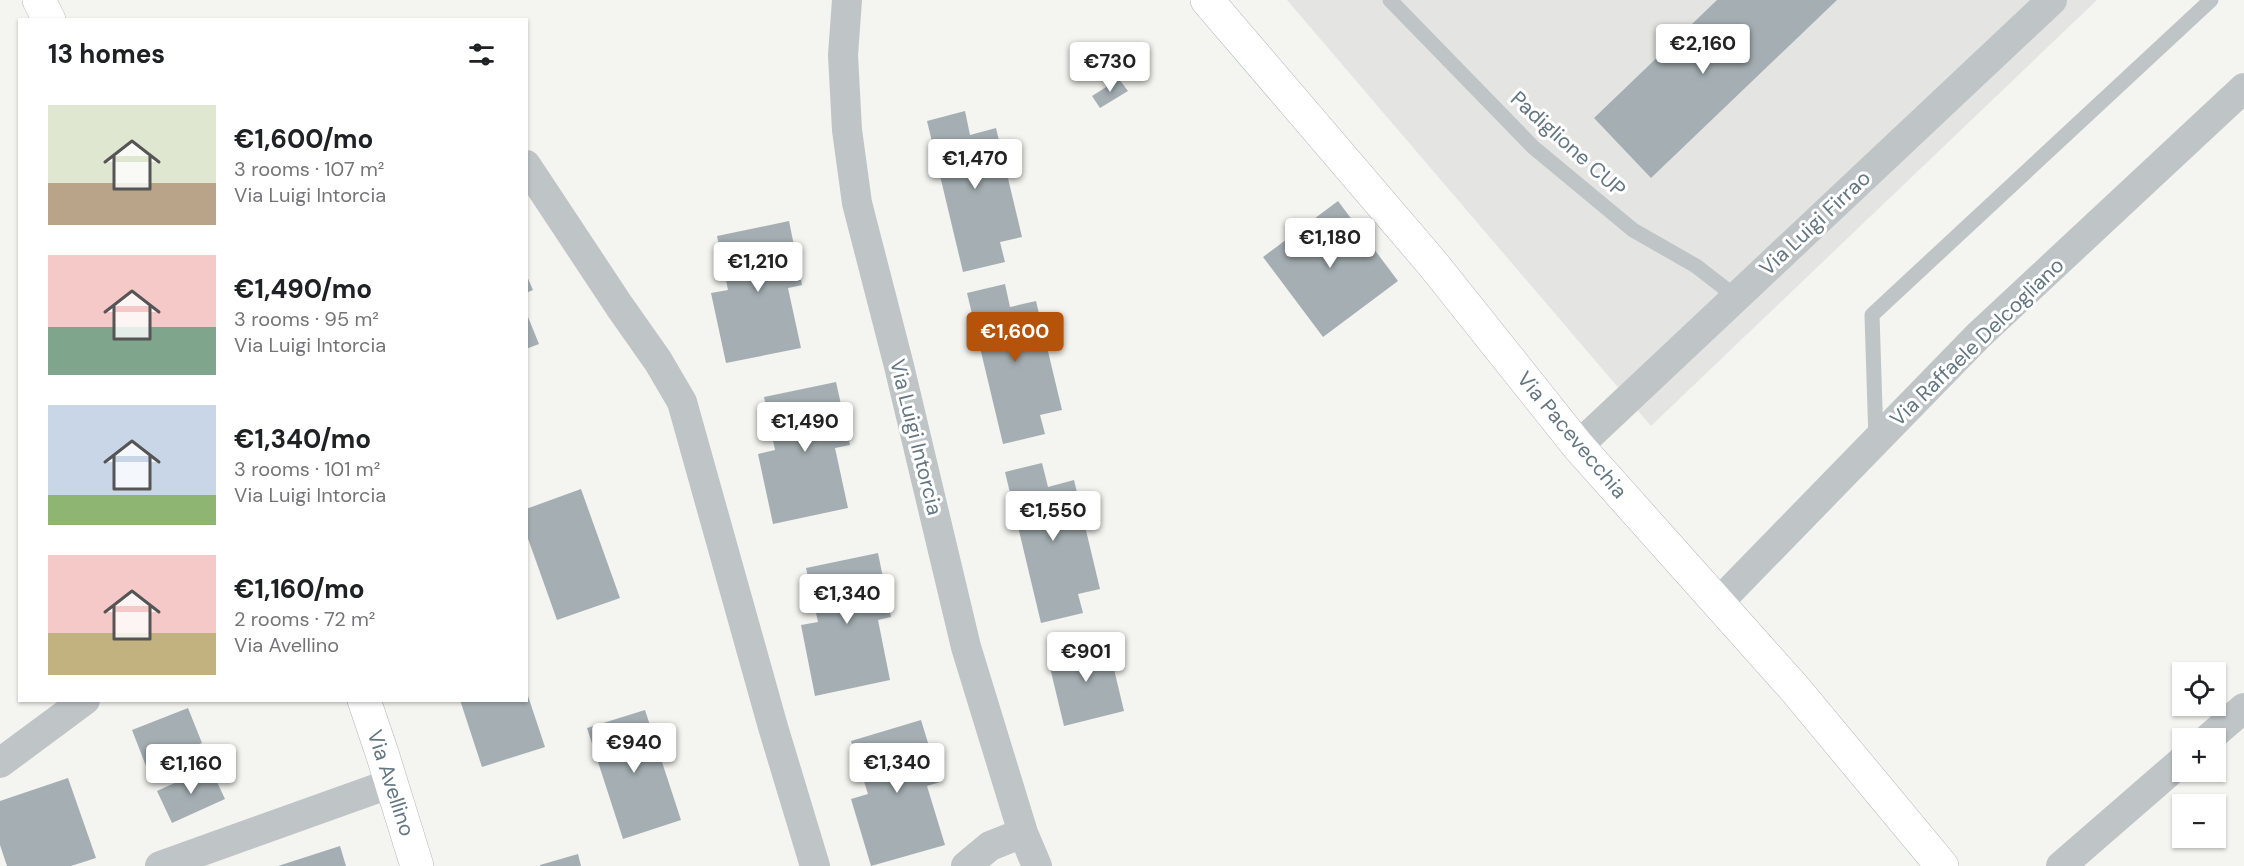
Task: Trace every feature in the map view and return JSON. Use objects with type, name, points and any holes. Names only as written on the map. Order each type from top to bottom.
[{"type":"street","points":[[39,0],[48,18]]},
{"type":"street","name":"Via Luigi Intorcia","points":[[847,0],[843,55],[844,77],[847,130],[857,203],[899,366],[966,647],[1023,833],[1037,866]]},
{"type":"street","name":"Via Pacevecchia","points":[[1207,0],[1432,263],[1578,446],[1795,689],[1942,866]]},
{"type":"street","name":"Via Luigi Firrao","points":[[1578,446],[2052,0]]},
{"type":"street","name":"Via Raffaele Delcogliano","points":[[1718,603],[1978,336],[2244,88]]},
{"type":"street","points":[[528,168],[658,361],[682,402],[814,866]]},
{"type":"street","points":[[0,763],[83,702]]},
{"type":"street","name":"Via Avellino","points":[[365,702],[417,866]]},
{"type":"street","points":[[2221,728],[2244,708]]},
{"type":"street","points":[[2061,866],[2172,770]]},
{"type":"street","points":[[160,866],[392,783]]},
{"type":"street","points":[[966,866],[990,846],[1023,833]]},
{"type":"lane","name":"Padiglione CUP","points":[[1390,0],[1533,147],[1633,230],[1696,266],[1736,297]]},
{"type":"lane","points":[[1876,441],[1872,315],[2211,0]]},
{"type":"shaded area","points":[[1287,0],[2097,0],[1651,426]]},
{"type":"building","points":[[1717,0],[1837,0],[1651,178],[1594,118]]},
{"type":"building","points":[[1119,79],[1128,91],[1100,108],[1092,96]]},
{"type":"building","points":[[965,111],[970,135],[996,128],[1022,237],[1000,242],[1005,262],[963,272],[927,121]]},
{"type":"building","points":[[1338,201],[1398,281],[1323,337],[1263,257]]},
{"type":"building","points":[[789,221],[802,285],[788,288],[801,348],[726,363],[711,293],[728,290],[717,236]]},
{"type":"building","points":[[528,279],[533,290],[528,292]]},
{"type":"building","points":[[1005,284],[1010,307],[1036,301],[1062,410],[1040,415],[1045,434],[1003,444],[967,293]]},
{"type":"building","points":[[528,317],[539,344],[528,348]]},
{"type":"building","points":[[836,382],[850,445],[835,448],[848,508],[773,524],[758,454],[775,450],[764,397]]},
{"type":"building","points":[[1042,463],[1048,487],[1074,480],[1100,589],[1078,594],[1083,613],[1041,623],[1005,472]]},
{"type":"building","points":[[581,489],[620,598],[557,620],[528,539],[528,508]]},
{"type":"building","points":[[878,553],[891,617],[878,620],[890,680],[815,696],[801,625],[818,622],[806,568]]},
{"type":"building","points":[[1107,640],[1124,711],[1064,726],[1047,655]]},
{"type":"building","points":[[528,696],[545,747],[482,767],[461,702],[528,702]]},
{"type":"building","points":[[188,708],[202,743],[146,766],[132,730]]},
{"type":"building","points":[[645,710],[681,820],[623,839],[587,728]]},
{"type":"building","points":[[921,720],[940,782],[927,786],[945,845],[871,866],[851,799],[868,794],[851,741]]},
{"type":"building","points":[[210,767],[225,799],[172,823],[157,791]]},
{"type":"building","points":[[68,778],[96,858],[71,866],[7,866],[0,845],[0,801]]},
{"type":"building","points":[[340,846],[346,866],[278,866]]},
{"type":"building","points":[[578,854],[581,866],[540,866],[540,865]]}]
